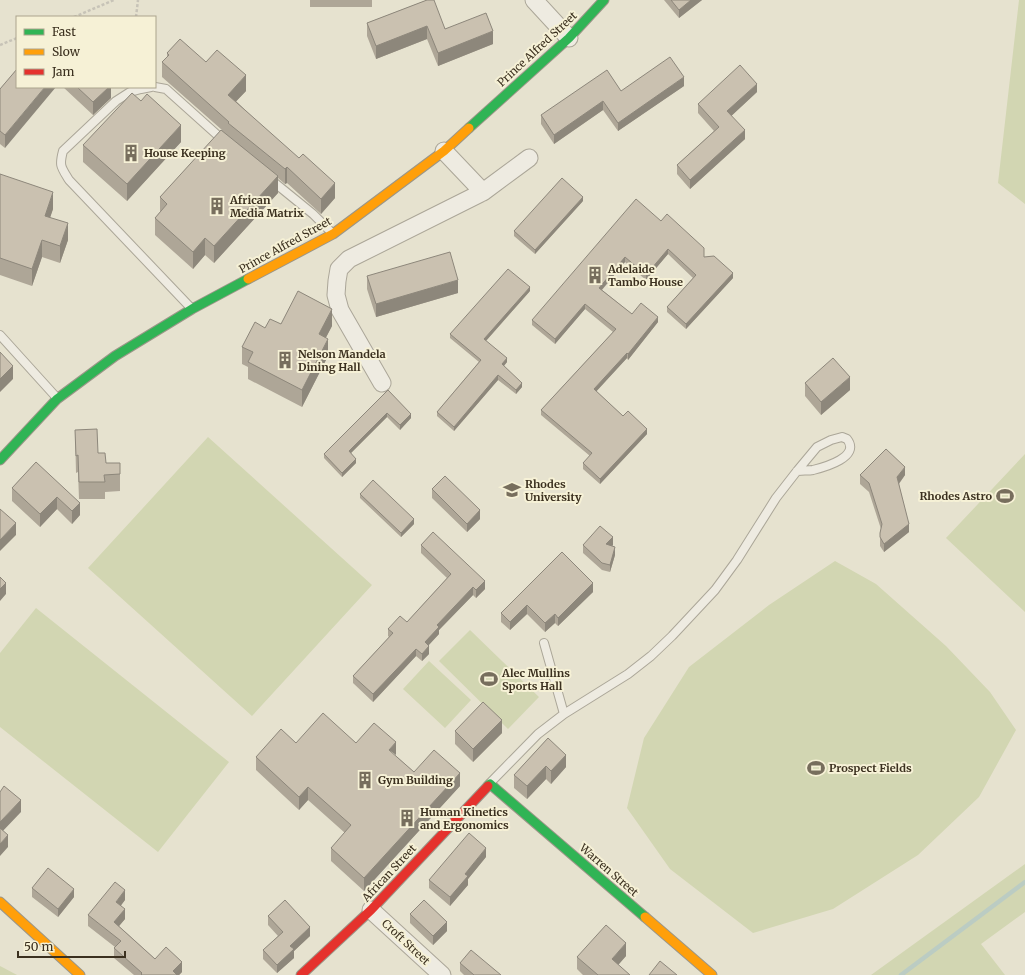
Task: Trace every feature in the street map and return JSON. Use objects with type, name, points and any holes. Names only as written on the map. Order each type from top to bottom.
[{"type":"street","points":[[534,0],[569,38]]},
{"type":"street","name":"Prince Alfred Street","points":[[0,460],[57,399],[115,356],[192,309],[333,234],[444,151],[569,38],[604,0]]},
{"type":"street","points":[[444,151],[482,192]]},
{"type":"street","points":[[382,383],[340,310],[336,295],[339,269],[349,259],[482,192],[530,158]]},
{"type":"street","name":"African Street","points":[[301,975],[371,910],[490,784]]},
{"type":"street","name":"Warren Street","points":[[490,784],[712,975]]},
{"type":"street","points":[[0,902],[80,975]]},
{"type":"street","name":"Croft Street","points":[[371,910],[442,975]]},
{"type":"lane","points":[[156,87],[166,89],[233,149]]},
{"type":"lane","points":[[146,88],[130,92],[116,101],[63,151],[60,161],[61,168],[69,180],[192,309]]},
{"type":"lane","points":[[264,174],[313,214],[333,234]]},
{"type":"lane","points":[[0,335],[57,399]]},
{"type":"lane","points":[[490,784],[538,734],[564,714],[628,674],[651,656],[672,636],[715,590],[737,560],[776,498],[797,471],[817,447],[831,440],[847,438],[850,447],[849,452],[842,459],[812,470],[797,471]]},
{"type":"lane","points":[[544,643],[564,714]]},
{"type":"path","points":[[76,16],[114,0]]},
{"type":"path","points":[[136,16],[138,0]]},
{"type":"path","points":[[0,45],[16,38]]},
{"type":"green space","points":[[1019,0],[1025,0],[1025,204],[998,183]]},
{"type":"green space","points":[[208,437],[372,585],[252,716],[88,568]]},
{"type":"green space","name":"Rhodes Astro","points":[[1025,454],[1025,612],[946,538]]},
{"type":"green space","name":"Prospect Fields","points":[[835,561],[876,584],[946,646],[990,692],[1016,730],[979,797],[918,855],[833,909],[753,933],[670,869],[627,808],[644,738],[689,667],[769,605]]},
{"type":"green space","points":[[36,608],[229,762],[158,852],[0,727],[0,653]]},
{"type":"green space","name":"Alec Mullins Sports Hall","points":[[470,630],[539,697],[508,729],[439,661]]},
{"type":"green space","points":[[429,661],[471,700],[445,728],[403,689]]},
{"type":"green space","points":[[1025,864],[1025,912],[981,944],[1005,975],[871,975]]},
{"type":"green space","points":[[0,966],[2,967],[17,975],[0,975]]},
{"type":"building","points":[[427,0],[434,0],[445,29],[486,13],[493,31],[438,53],[427,26],[376,46],[367,23]]},
{"type":"building","points":[[671,0],[691,0],[679,10]]},
{"type":"building","points":[[180,39],[206,62],[217,50],[246,75],[228,95],[299,158],[303,154],[335,183],[321,199],[287,167],[285,169],[228,123],[229,122],[162,62],[169,55],[167,53]]},
{"type":"building","points":[[670,57],[684,77],[618,123],[603,101],[554,135],[541,115],[607,70],[621,91]]},
{"type":"building","points":[[740,65],[757,84],[727,111],[745,130],[690,180],[677,165],[719,127],[698,104]]},
{"type":"building","points":[[16,70],[16,88],[44,88],[5,135],[0,131],[0,89]]},
{"type":"building","points":[[78,88],[108,88],[93,102]]},
{"type":"building","name":"House Keeping","points":[[132,93],[141,101],[147,94],[181,125],[127,184],[83,145]]},
{"type":"building","name":"African Media Matrix","points":[[221,130],[278,176],[214,246],[205,238],[193,252],[155,218],[167,204],[160,197]]},
{"type":"building","points":[[0,174],[53,192],[45,216],[68,223],[60,246],[42,240],[32,269],[0,258]]},
{"type":"building","points":[[562,178],[583,197],[535,250],[514,231]]},
{"type":"building","points":[[636,199],[661,221],[667,214],[704,248],[704,257],[714,256],[733,273],[686,324],[667,307],[696,275],[668,249],[646,275],[625,257],[599,288],[632,314],[641,303],[658,317],[628,354],[627,353],[594,389],[623,416],[628,411],[647,429],[600,479],[583,463],[592,453],[541,410],[616,329],[585,304],[555,339],[532,320]]},
{"type":"building","points":[[450,252],[458,280],[376,304],[367,276]]},
{"type":"building","points":[[508,269],[530,287],[484,339],[507,358],[502,364],[522,383],[516,390],[498,375],[454,427],[437,412],[481,360],[450,334]]},
{"type":"building","name":"Nelson Mandela Dining Hall","points":[[298,291],[332,309],[319,334],[328,339],[302,390],[248,362],[253,352],[242,347],[255,322],[265,328],[270,319],[281,324]]},
{"type":"building","points":[[0,352],[13,366],[0,379]]},
{"type":"building","points":[[833,358],[850,377],[821,402],[805,383]]},
{"type":"building","points":[[388,390],[411,414],[400,425],[387,413],[349,451],[356,459],[342,473],[324,454]]},
{"type":"building","points":[[97,429],[98,453],[105,453],[106,463],[120,463],[120,474],[104,475],[105,482],[79,482],[75,430]]},
{"type":"building","points":[[886,449],[905,467],[897,477],[909,524],[884,544],[880,537],[882,524],[869,483],[860,475]]},
{"type":"building","points":[[36,462],[80,503],[72,511],[57,497],[40,514],[12,488]]},
{"type":"building","points":[[445,476],[480,510],[467,524],[432,489]]},
{"type":"building","points":[[373,480],[414,519],[401,533],[360,494]]},
{"type":"building","points":[[0,509],[16,523],[0,540]]},
{"type":"building","points":[[600,526],[613,537],[606,544],[615,547],[610,565],[602,563],[583,545]]},
{"type":"building","points":[[433,532],[485,581],[476,590],[473,587],[437,625],[439,627],[425,642],[429,646],[422,654],[416,649],[373,694],[353,676],[393,633],[388,629],[400,616],[407,622],[451,574],[421,545]]},
{"type":"building","points":[[562,552],[593,583],[558,618],[555,614],[545,623],[527,605],[510,622],[501,613]]},
{"type":"building","points":[[0,577],[6,583],[0,589]]},
{"type":"building","points":[[483,702],[502,720],[473,749],[455,731]]},
{"type":"building","points":[[323,713],[356,743],[374,723],[396,742],[389,750],[414,772],[434,750],[460,773],[364,878],[331,848],[351,825],[308,787],[299,797],[256,757],[281,729],[296,743]]},
{"type":"building","points":[[548,738],[566,755],[551,771],[546,766],[527,786],[514,775]]},
{"type":"building","points":[[4,786],[21,800],[0,822],[0,792]]},
{"type":"building","points":[[0,828],[8,835],[0,844]]},
{"type":"building","points":[[469,833],[486,848],[465,874],[468,876],[450,897],[429,880]]},
{"type":"building","points":[[48,868],[74,889],[58,909],[32,888]]},
{"type":"building","points":[[115,882],[125,890],[116,902],[125,909],[114,922],[155,959],[166,947],[182,962],[173,971],[177,975],[142,975],[142,973],[114,948],[121,941],[88,915]]},
{"type":"building","points":[[285,900],[310,927],[290,946],[294,949],[277,965],[263,950],[283,932],[268,916]]},
{"type":"building","points":[[424,900],[447,922],[433,936],[410,914]]},
{"type":"building","points":[[606,925],[626,943],[612,959],[630,975],[598,975],[577,957]]},
{"type":"building","points":[[471,950],[501,975],[474,975],[460,963]]},
{"type":"building","points":[[660,961],[677,975],[649,975]]},
{"type":"waterway","points":[[901,975],[1025,882]]},
{"type":"traffic: fast","points":[[469,128],[569,38],[604,0]]},
{"type":"traffic: fast","points":[[0,460],[57,399],[115,356],[192,309],[248,279]]},
{"type":"traffic: fast","points":[[488,786],[490,784],[645,917]]},
{"type":"traffic: slow","points":[[248,279],[333,234],[444,151],[469,128]]},
{"type":"traffic: slow","points":[[0,902],[80,975]]},
{"type":"traffic: slow","points":[[645,917],[712,975]]},
{"type":"traffic: jam","points":[[301,975],[371,910],[488,786]]},
{"type":"place","name":"House Keeping","points":[[131,153]]},
{"type":"place","name":"African Media Matrix","points":[[217,206]]},
{"type":"place","name":"Adelaide Tambo House","points":[[595,275]]},
{"type":"place","name":"Nelson Mandela Dining Hall","points":[[285,360]]},
{"type":"place","name":"Rhodes University","points":[[512,490]]},
{"type":"place","name":"Rhodes Astro","points":[[1005,496]]},
{"type":"place","name":"Alec Mullins Sports Hall","points":[[489,679]]},
{"type":"place","name":"Prospect Fields","points":[[816,768]]},
{"type":"place","name":"Gym Building","points":[[365,780]]},
{"type":"place","name":"Human Kinetics and Ergonomics","points":[[407,818]]}]
